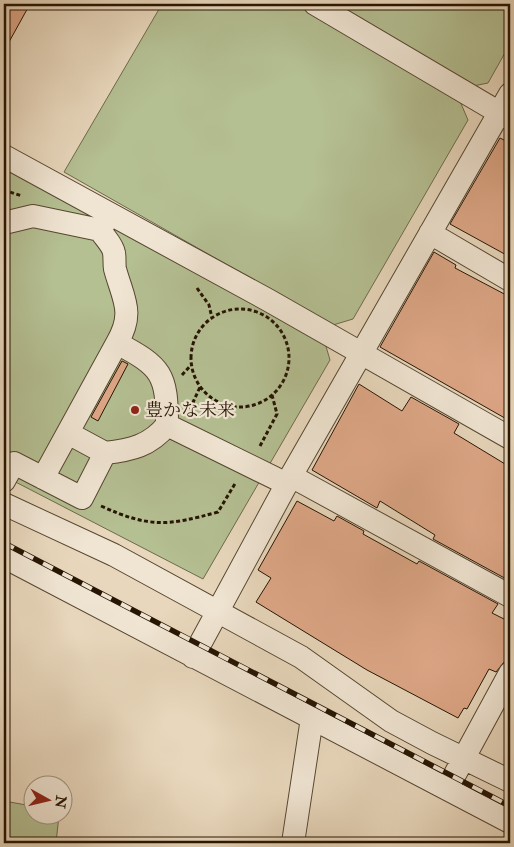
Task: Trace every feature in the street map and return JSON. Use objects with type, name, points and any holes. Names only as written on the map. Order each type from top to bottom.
[{"type":"street","points":[[193,656],[289,480],[430,233],[507,108],[315,4]]},
{"type":"street","points":[[4,156],[105,222],[268,300],[361,355],[510,438]]},
{"type":"street","points":[[4,223],[33,216],[105,222]]},
{"type":"street","points":[[43,478],[124,332],[126,319],[124,292],[115,268],[114,251],[105,222]]},
{"type":"street","points":[[430,233],[510,280]]},
{"type":"street","points":[[68,433],[105,454],[139,446],[157,438],[167,425],[167,393],[160,372],[148,360],[117,343]]},
{"type":"street","points":[[167,425],[251,465],[289,480],[510,596]]},
{"type":"street","points":[[7,467],[43,478],[82,498],[105,454]]},
{"type":"street","points":[[4,504],[114,555],[301,657],[391,721],[462,759],[510,781]]},
{"type":"street","points":[[4,557],[510,822]]},
{"type":"street","points":[[446,789],[510,673]]},
{"type":"street","points":[[293,843],[312,718]]},
{"type":"path","points":[[244,309],[260,314],[274,322],[283,336],[288,351],[288,359],[283,383],[272,395],[258,404],[243,407],[226,406],[212,398],[200,387],[192,364],[192,351],[195,338],[212,318],[227,311],[244,309]]},
{"type":"path","points":[[82,498],[135,519],[156,524],[176,522],[218,512],[236,480],[251,465],[277,414],[272,395]]},
{"type":"green space","points":[[162,4],[295,4],[459,99],[468,120],[353,319],[333,325],[64,172]]},
{"type":"green space","points":[[334,4],[510,4],[510,44],[488,83],[473,86]]},
{"type":"green space","points":[[4,167],[325,343],[330,360],[203,579],[4,476]]},
{"type":"green space","points":[[4,801],[22,804],[22,824],[58,824],[56,843],[4,843]]},
{"type":"building","points":[[4,4],[30,4],[4,51]]},
{"type":"building","points":[[500,138],[510,143],[510,257],[450,224]]},
{"type":"building","points":[[434,252],[456,265],[455,268],[510,297],[510,421],[380,347]]},
{"type":"building","points":[[122,361],[128,364],[98,421],[91,417]]},
{"type":"building","points":[[359,384],[402,411],[411,397],[459,424],[454,433],[510,467],[510,581],[433,539],[435,535],[380,501],[377,508],[312,470]]},
{"type":"building","points":[[297,501],[334,521],[337,516],[364,531],[363,534],[417,564],[419,561],[498,604],[492,613],[510,622],[510,650],[505,661],[496,672],[489,669],[467,709],[464,708],[458,718],[367,670],[256,602],[271,578],[258,570]]},
{"type":"railway","points":[[4,543],[510,806]]},
{"type":"place","name":"豊かな未来","points":[[135,410]]}]
